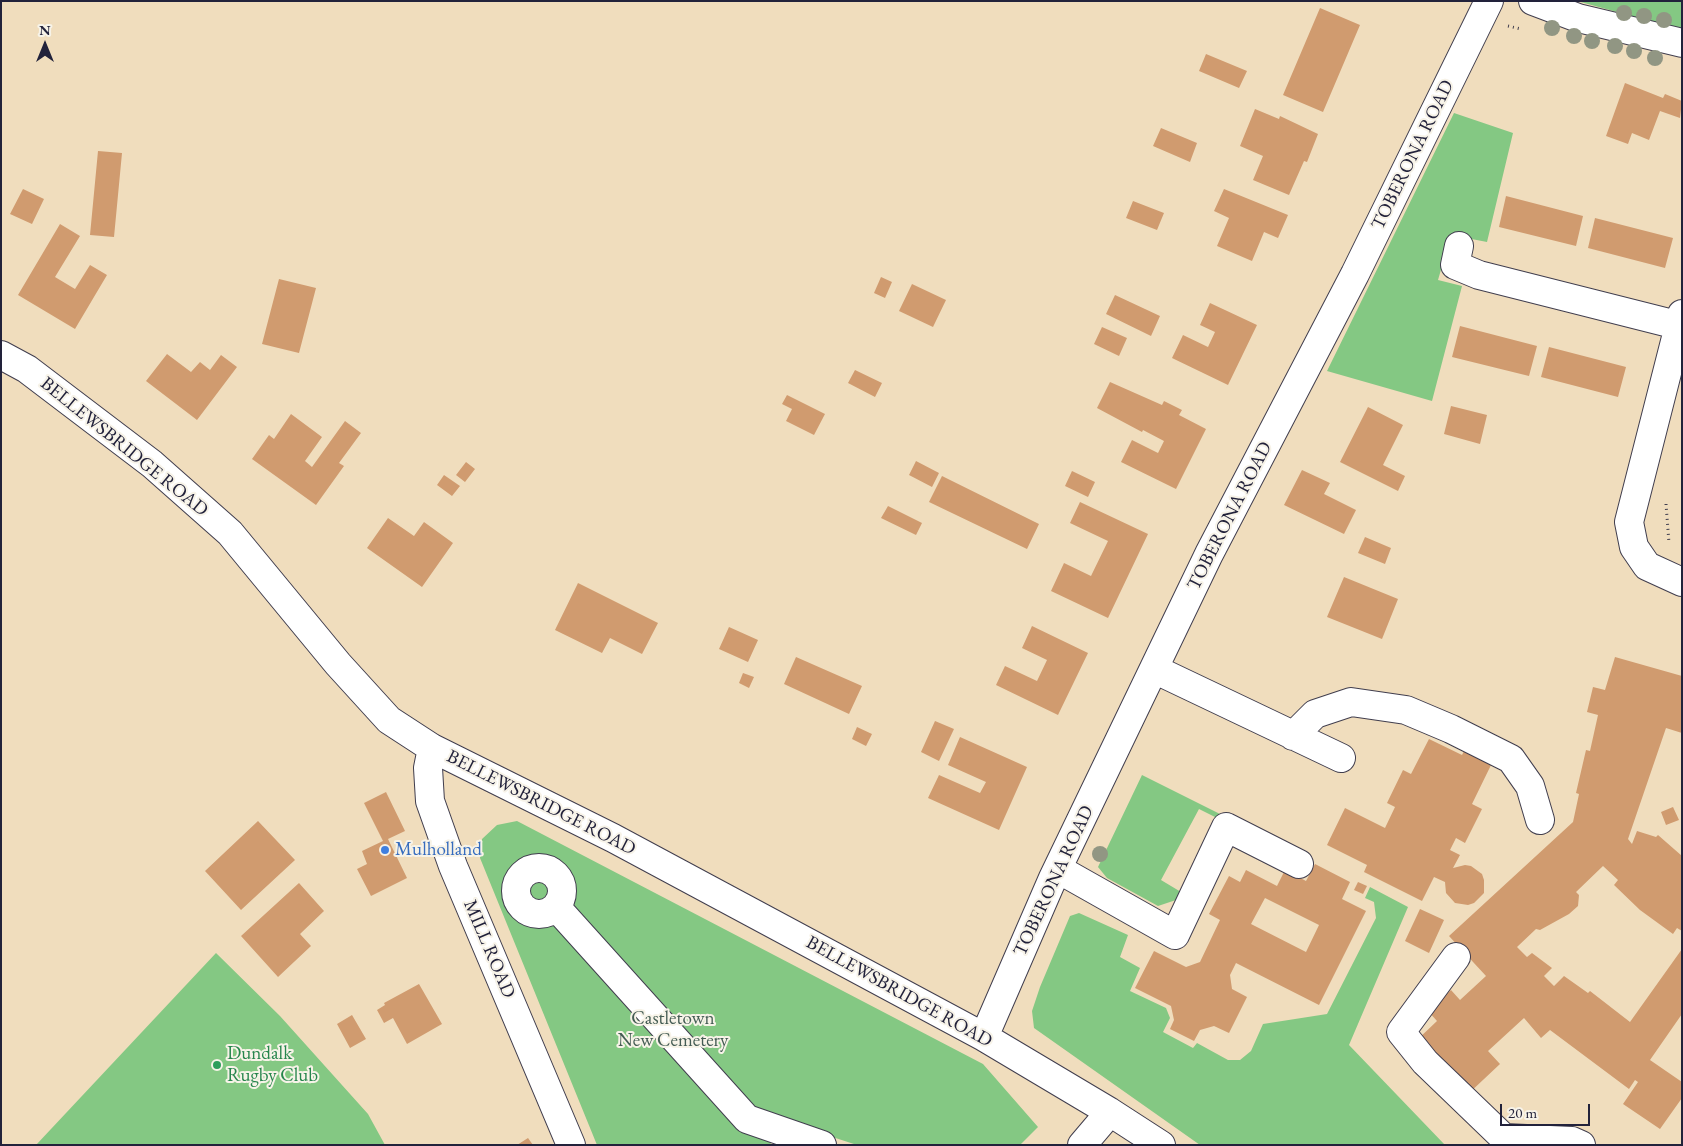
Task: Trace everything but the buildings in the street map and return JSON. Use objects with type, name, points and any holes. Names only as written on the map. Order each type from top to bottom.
[{"type":"street","name":"TOBERONA ROAD","points":[[984,1037],[1058,869],[1209,554],[1355,274],[1489,1]]},
{"type":"street","points":[[1532,1],[1578,18],[1682,44]]},
{"type":"street","points":[[1459,246],[1455,266],[1479,275],[1680,320],[1629,522],[1634,547],[1648,566],[1681,582]]},
{"type":"street","name":"BELLEWSBRIDGE ROAD","points":[[1,355],[27,369],[152,464],[230,533],[338,664],[389,720],[432,748],[613,838],[984,1037],[1162,1145]]},
{"type":"street","points":[[1154,669],[1340,758]]},
{"type":"street","points":[[1293,736],[1315,714],[1351,702],[1406,710],[1451,729],[1511,759],[1530,786],[1540,820]]},
{"type":"street","name":"MILL ROAD","points":[[432,748],[428,768],[430,801],[433,810],[453,866],[571,1145]]},
{"type":"street","points":[[1058,869],[1176,935],[1226,827],[1299,864]]},
{"type":"street","points":[[557,908],[747,1118],[822,1145]]},
{"type":"street","points":[[1456,957],[1401,1032],[1425,1062],[1504,1138],[1572,1141],[1581,1145]]},
{"type":"street","points":[[1082,1145],[1110,1112]]},
{"type":"path","points":[[1665,496],[1669,544],[1681,582]]},
{"type":"green space","points":[[1577,1],[1682,1],[1682,30]]},
{"type":"green space","points":[[1454,113],[1513,133],[1487,242],[1451,235],[1438,280],[1462,286],[1432,401],[1327,371]]},
{"type":"green space","points":[[1142,775],[1264,836],[1261,840],[1199,809],[1161,880],[1181,892],[1176,900],[1158,906],[1107,878],[1098,867]]},
{"type":"green space","name":"Castletown New Cemetery","points":[[517,821],[983,1064],[1038,1127],[1020,1145],[857,1145],[765,1115],[771,1145],[597,1145],[480,858],[482,839],[497,825]]},
{"type":"green space","points":[[1370,887],[1408,907],[1349,1045],[1445,1145],[1200,1145],[1034,1028],[1032,1011],[1040,987],[1070,916],[1079,913],[1128,935],[1120,957],[1140,968],[1130,991],[1166,1008],[1170,1018],[1163,1032],[1193,1048],[1197,1043],[1228,1060],[1240,1060],[1251,1051],[1263,1024],[1327,1014],[1376,918],[1374,902],[1365,898]]},
{"type":"green space","name":"Dundalk Rugby Club","points":[[216,953],[280,1016],[368,1114],[385,1145],[36,1145]]},
{"type":"place","name":"Mulholland","points":[[385,850]]},
{"type":"place","name":"Dundalk Rugby Club","points":[[217,1065]]}]
